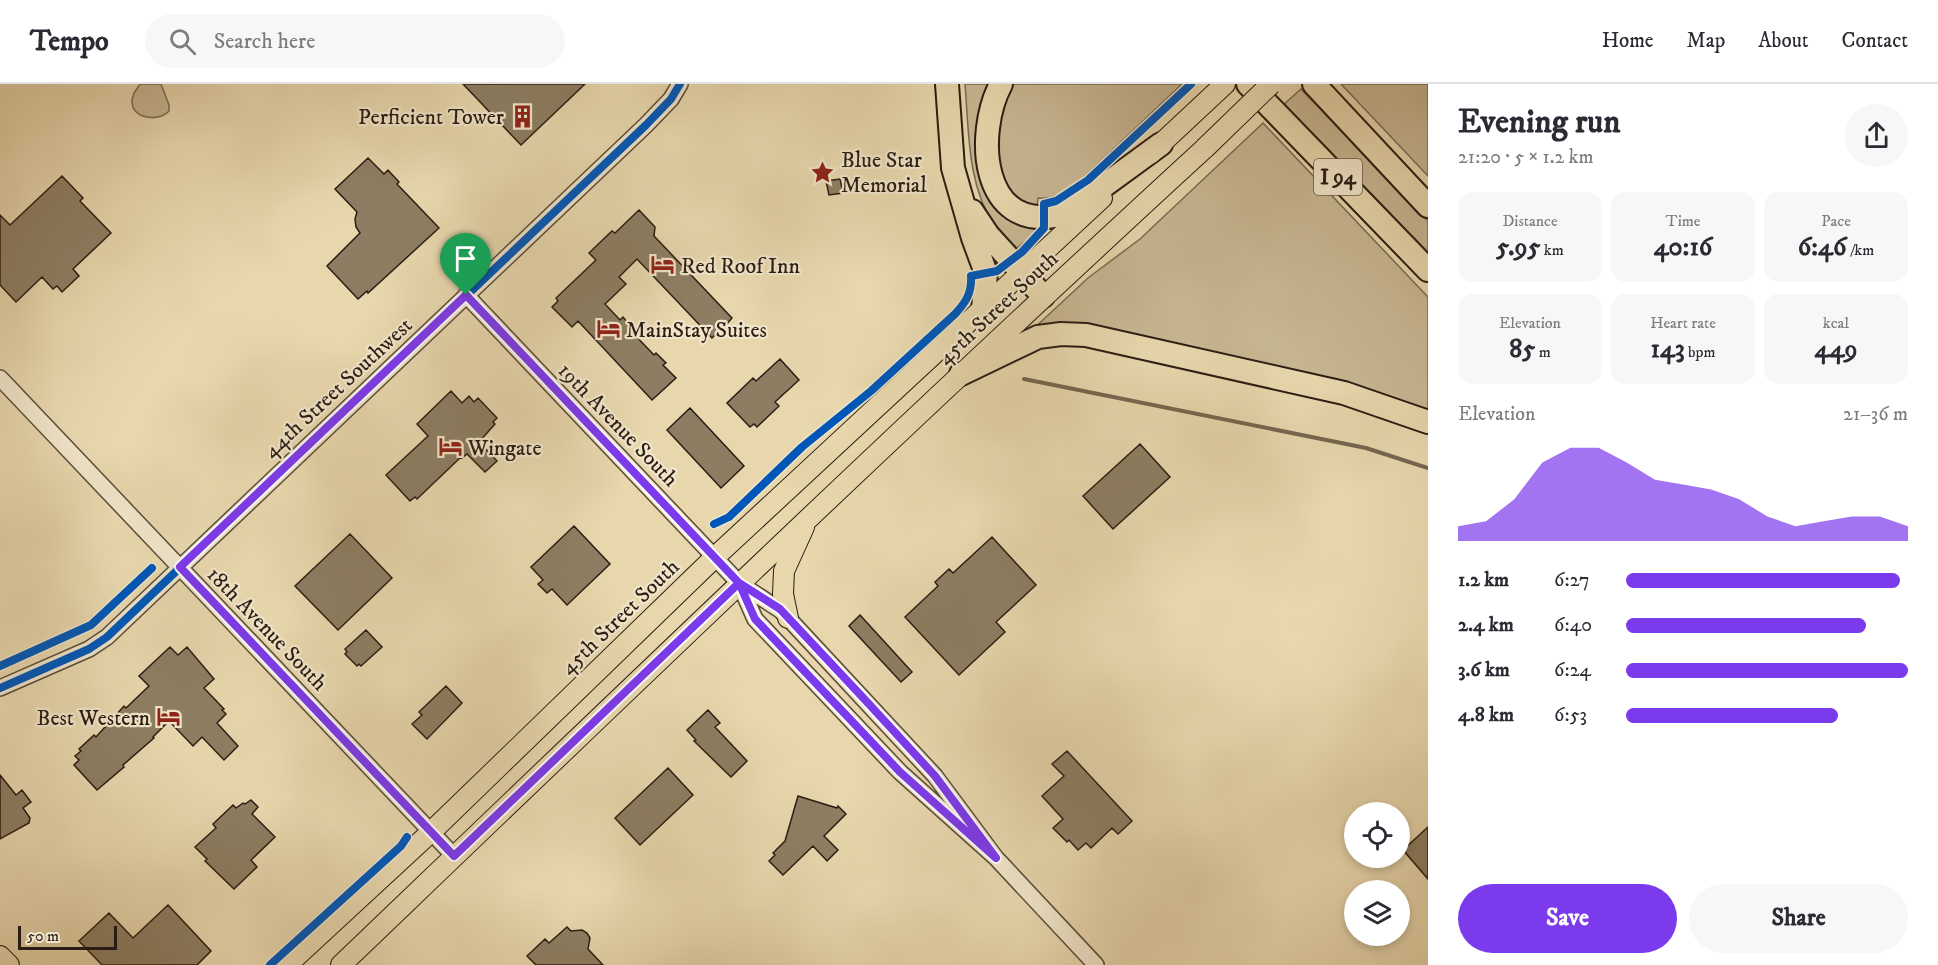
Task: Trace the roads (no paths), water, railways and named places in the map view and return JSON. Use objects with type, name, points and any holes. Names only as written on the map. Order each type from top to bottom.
[{"type":"highway","points":[[947,84],[951,154],[973,238],[986,273],[983,310]]},
{"type":"highway","points":[[1001,84],[991,108],[988,124],[986,146],[989,168],[995,189],[1004,202],[1023,213],[1043,217],[1062,215],[1161,144]]},
{"type":"highway","points":[[1239,84],[1293,130]]},
{"type":"highway","name":"I 94","points":[[1248,84],[1428,270]]},
{"type":"highway","name":"I 94","points":[[1314,84],[1428,206]]},
{"type":"highway","points":[[1379,155],[1428,192]]},
{"type":"highway","points":[[962,197],[988,235],[1043,296]]},
{"type":"highway","points":[[961,374],[1038,337],[1061,334],[1086,335],[1344,393],[1428,422]]},
{"type":"main road","name":"45th Street South","points":[[287,965],[431,832],[715,557],[1225,84]]},
{"type":"main road","name":"45th Street South","points":[[341,965],[739,583],[1271,84]]},
{"type":"main road","points":[[788,618],[783,594],[784,572],[807,519]]},
{"type":"main road","points":[[0,956],[9,965]]},
{"type":"street","name":"44th Street Southwest","points":[[0,688],[89,649],[107,637],[646,125],[671,99],[680,84]]},
{"type":"street","name":"19th Avenue South","points":[[466,295],[739,583],[780,609],[935,776],[996,858]]},
{"type":"street","name":"18th Avenue South","points":[[0,378],[454,856]]},
{"type":"street","name":"19th Avenue South","points":[[739,583],[755,619],[900,772],[996,858],[1096,965]]},
{"type":"waterway","points":[[1024,379],[1366,448],[1428,468]]},
{"type":"place","name":"Perficient Tower","points":[[522,116]]},
{"type":"place","name":"Blue Star Memorial","points":[[823,172]]},
{"type":"place","name":"Red Roof Inn","points":[[663,265]]},
{"type":"place","name":"MainStay Suites","points":[[608,329]]},
{"type":"place","name":"Wingate","points":[[450,447]]},
{"type":"place","name":"Best Western","points":[[168,717]]}]
